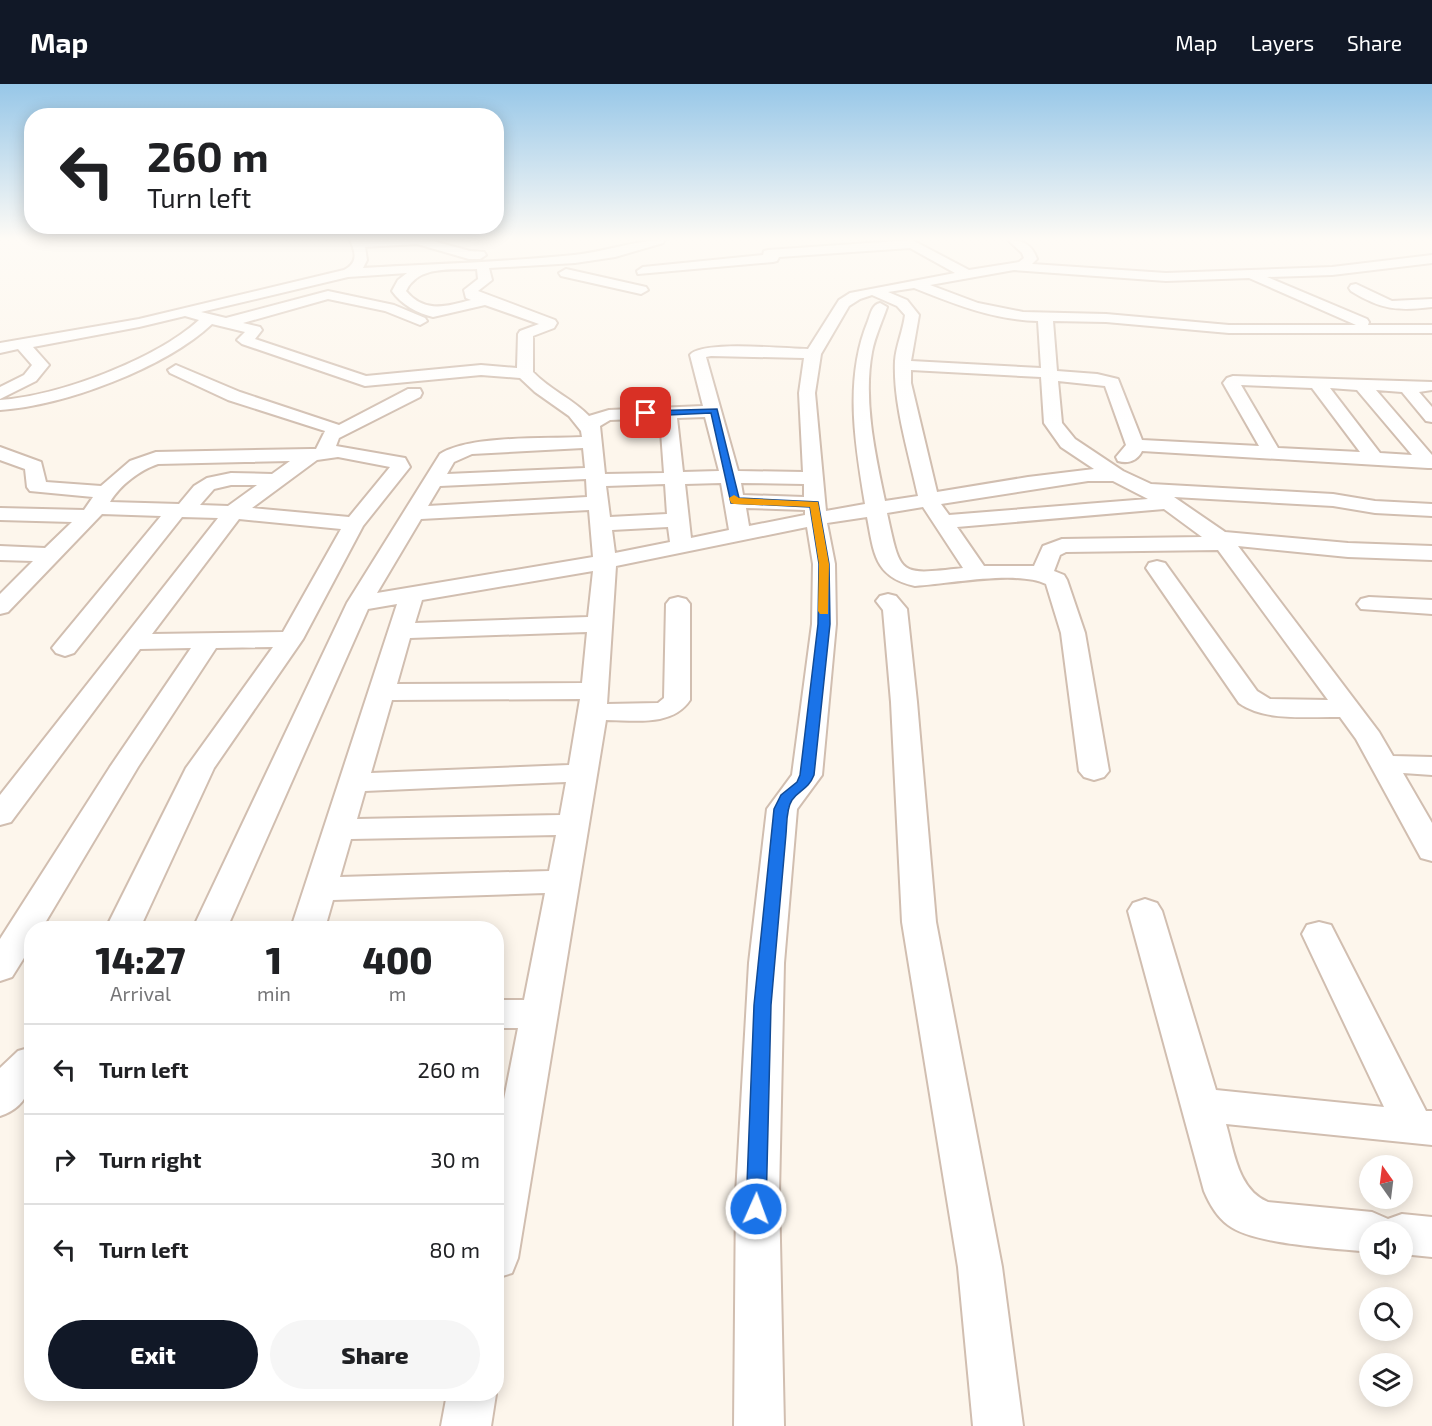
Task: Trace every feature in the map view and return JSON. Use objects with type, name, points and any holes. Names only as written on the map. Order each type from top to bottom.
[{"type":"street","points":[[0,348],[113,329],[226,303]]},
{"type":"street","points":[[229,322],[300,303]]},
{"type":"street","points":[[364,303],[389,308],[441,329]]},
{"type":"street","points":[[411,303],[429,311],[446,311],[478,303]]},
{"type":"street","points":[[495,303],[550,323],[525,334],[525,374]]},
{"type":"street","points":[[759,1426],[756,1232],[762,1005],[782,809],[786,798],[803,784],[807,775],[824,624],[824,564],[815,500],[807,393],[828,348],[845,303]]},
{"type":"street","points":[[875,303],[866,349],[864,431],[885,555],[894,571],[902,576],[915,579],[978,574],[1042,573],[1050,574],[1056,580],[1073,633],[1094,771]]},
{"type":"street","points":[[900,303],[918,315],[903,365],[906,403],[929,501],[978,574]]},
{"type":"street","points":[[962,303],[975,308],[1007,314]]},
{"type":"street","points":[[1316,303],[1375,328]]},
{"type":"street","points":[[1381,303],[1387,306],[1418,306],[1432,303]]},
{"type":"street","points":[[1126,319],[1163,312],[1271,314]]},
{"type":"street","points":[[183,313],[229,322],[255,330],[245,340],[364,381],[390,381],[480,370],[525,374],[577,412],[590,436]]},
{"type":"street","points":[[959,315],[1007,314],[1126,319],[1229,329],[1432,329]]},
{"type":"street","points":[[1045,316],[1053,423],[1057,432],[1068,443],[1109,470],[1148,490],[1223,541],[1369,738],[1432,851]]},
{"type":"street","points":[[5,407],[39,400],[161,354],[192,336],[210,318]]},
{"type":"street","points":[[0,393],[30,378],[41,365],[22,344]]},
{"type":"street","points":[[740,535],[730,477],[698,355],[701,352],[866,349]]},
{"type":"street","points":[[434,480],[730,477],[815,500],[876,510],[1109,470],[1132,453],[1135,446],[1112,383],[1097,379],[1049,374],[903,365]]},
{"type":"street","points":[[176,370],[234,396],[330,426],[334,430],[323,447]]},
{"type":"street","points":[[1272,453],[1231,384],[1233,381],[1412,387],[1432,385]]},
{"type":"street","points":[[1317,383],[1375,459]]},
{"type":"street","points":[[1362,385],[1430,462]]},
{"type":"street","points":[[1412,387],[1410,393],[1432,417]]},
{"type":"street","points":[[0,815],[233,512],[323,447],[414,393]]},
{"type":"street","points":[[504,1194],[540,1014],[583,773],[593,701],[605,562],[590,436],[591,424],[598,418],[609,415],[714,411]]},
{"type":"street","points":[[668,412],[681,547]]},
{"type":"street","points":[[213,921],[359,603],[447,458],[456,452],[471,448],[590,436]]},
{"type":"street","points":[[1135,446],[1430,462]]},
{"type":"street","points":[[0,607],[137,465],[156,458],[323,447],[398,462],[400,467],[397,473],[354,524],[291,639],[200,768],[126,921]]},
{"type":"street","points":[[0,453],[34,466],[37,487],[97,505]]},
{"type":"street","points":[[65,648],[181,510],[205,486],[227,480],[276,480]]},
{"type":"street","points":[[1148,490],[1333,500],[1375,507],[1432,510]]},
{"type":"street","points":[[734,501],[815,500]]},
{"type":"street","points":[[359,603],[605,562],[740,535],[815,500]]},
{"type":"street","points":[[942,522],[1168,503]]},
{"type":"street","points":[[0,514],[97,505],[233,512],[354,524]]},
{"type":"street","points":[[413,513],[599,514],[678,520]]},
{"type":"street","points":[[1042,573],[1051,550],[1062,546],[1223,541],[1348,550],[1432,553]]},
{"type":"street","points":[[0,553],[51,555]]},
{"type":"street","points":[[1157,568],[1248,697],[1258,704],[1270,707],[1348,709]]},
{"type":"street","points":[[310,921],[412,593]]},
{"type":"street","points":[[888,601],[895,609],[903,690],[919,922],[980,1267],[998,1426]]},
{"type":"street","points":[[382,692],[593,701],[661,711],[669,708],[676,700],[678,604]]},
{"type":"street","points":[[1369,604],[1432,607]]},
{"type":"street","points":[[402,631],[600,624]]},
{"type":"street","points":[[135,642],[291,639]]},
{"type":"street","points":[[29,921],[124,767],[209,640]]},
{"type":"street","points":[[1384,764],[1432,766]]},
{"type":"street","points":[[354,783],[583,773]]},
{"type":"street","points":[[339,829],[573,825]]},
{"type":"street","points":[[320,889],[564,880]]},
{"type":"street","points":[[1144,911],[1225,1191],[1244,1212],[1267,1221],[1359,1231]]},
{"type":"street","points":[[0,968],[24,929]]},
{"type":"street","points":[[1319,934],[1423,1127]]},
{"type":"street","points":[[504,1014],[540,1014]]},
{"type":"street","points":[[0,1100],[24,1070]]},
{"type":"street","points":[[1200,1105],[1423,1127]]},
{"type":"street","points":[[1413,1235],[1432,1237]]},
{"type":"street","points":[[466,1426],[471,1401]]},
{"type":"slow traffic","points":[[734,498],[734,501],[815,504],[824,564],[824,611]]},
{"type":"route","points":[[646,413],[714,411],[734,501],[815,504],[824,564],[824,624],[807,775],[803,784],[786,798],[778,834],[762,1005],[756,1209]]}]
